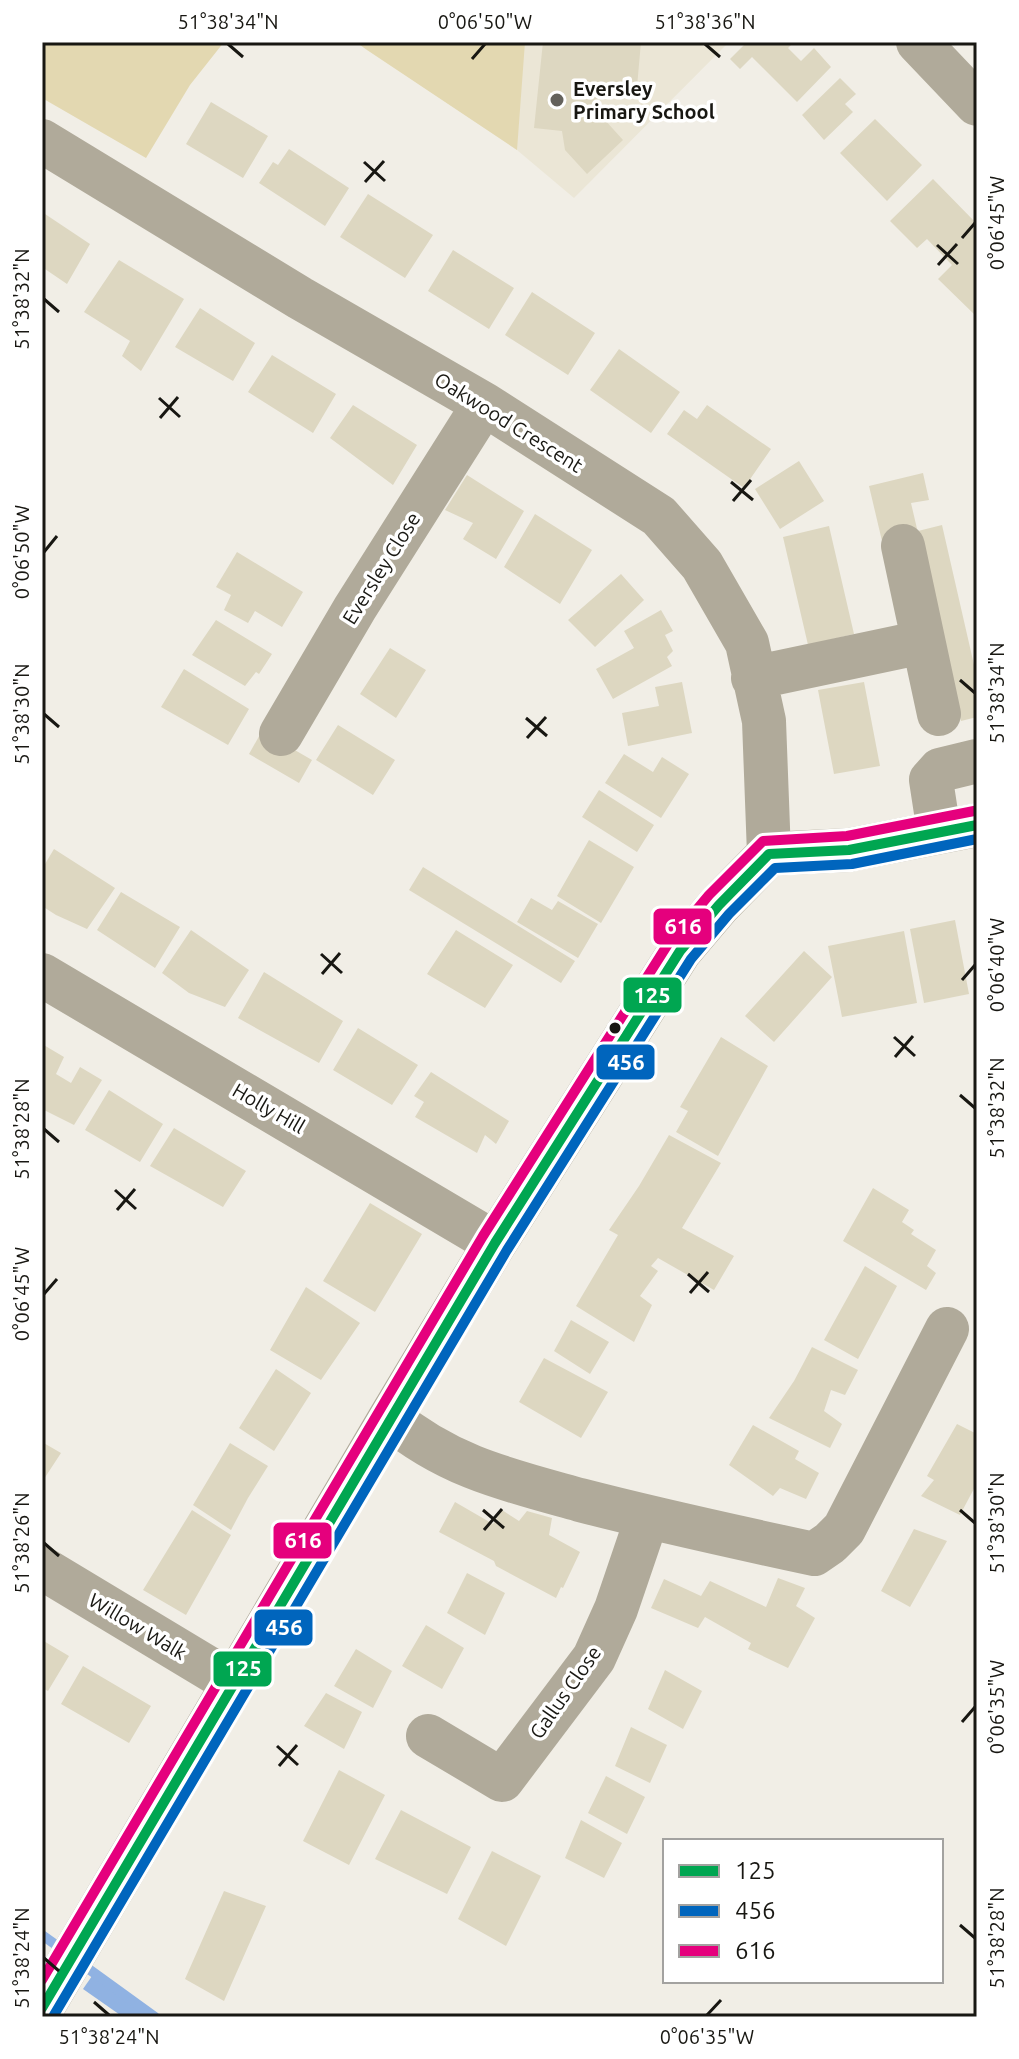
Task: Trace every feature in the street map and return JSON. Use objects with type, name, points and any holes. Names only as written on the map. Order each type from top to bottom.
[{"type":"street","points":[[918,42],[977,103]]},
{"type":"street","name":"Oakwood Crescent","points":[[42,141],[300,298],[484,404],[659,516],[702,565],[747,643],[764,721],[769,854]]},
{"type":"street","name":"Eversley Close","points":[[281,734],[355,608],[484,404]]},
{"type":"street","points":[[903,546],[939,714]]},
{"type":"street","points":[[753,678],[923,642]]},
{"type":"street","points":[[42,2008],[495,1243],[680,951],[769,854],[849,850],[958,828],[931,780],[940,770],[977,761]]},
{"type":"street","name":"Holly Hill","points":[[42,975],[495,1243]]},
{"type":"street","points":[[390,1418],[427,1446],[488,1474],[647,1518],[814,1554],[844,1529],[947,1329]]},
{"type":"street","name":"Gallus Close","points":[[428,1736],[502,1780],[594,1658],[616,1609],[647,1518]]},
{"type":"street","name":"Willow Walk","points":[[42,1568],[233,1683]]},
{"type":"shaded area","points":[[42,42],[224,42],[190,85],[146,158],[42,98]]},
{"type":"shaded area","name":"Eversley Primary School","points":[[356,42],[729,42],[574,198],[517,150]]},
{"type":"shaded area","points":[[356,42],[525,42],[517,150],[367,50]]},
{"type":"water","points":[[92,1976],[150,2017],[123,2017],[83,1989]]},
{"type":"building","name":"Eversley Primary School","points":[[543,42],[641,42],[636,98],[598,95],[596,119],[604,119],[623,140],[587,174],[565,150],[562,131],[534,128]]},
{"type":"building","points":[[747,42],[794,42],[788,48],[801,61],[814,48],[831,67],[797,102],[752,57],[740,69],[730,59]]},
{"type":"building","points":[[840,78],[856,94],[845,104],[853,112],[824,140],[802,115]]},
{"type":"building","points":[[211,102],[268,136],[243,178],[186,144]]},
{"type":"building","points":[[875,119],[922,165],[887,201],[840,153]]},
{"type":"building","points":[[289,149],[349,188],[325,226],[259,183],[273,162],[278,165]]},
{"type":"building","points":[[933,179],[977,224],[977,317],[938,279],[952,265],[927,239],[917,248],[890,221]]},
{"type":"building","points":[[368,194],[433,235],[405,278],[340,237]]},
{"type":"building","points":[[42,212],[90,244],[67,284],[42,267]]},
{"type":"building","points":[[453,250],[514,288],[489,329],[428,291]]},
{"type":"building","points":[[119,260],[184,299],[141,371],[122,356],[130,341],[84,312]]},
{"type":"building","points":[[532,292],[595,333],[568,375],[505,335]]},
{"type":"building","points":[[200,308],[255,343],[233,381],[175,347]]},
{"type":"building","points":[[619,349],[680,392],[651,433],[590,390]]},
{"type":"building","points":[[272,355],[336,394],[313,433],[248,392]]},
{"type":"building","points":[[353,405],[417,445],[393,485],[330,438]]},
{"type":"building","points":[[707,405],[771,449],[744,488],[667,434],[684,410],[697,419]]},
{"type":"building","points":[[799,461],[824,501],[780,529],[755,489]]},
{"type":"building","points":[[923,473],[929,500],[911,503],[918,533],[882,541],[869,486]]},
{"type":"building","points":[[467,475],[524,511],[496,559],[463,539],[473,523],[445,510]]},
{"type":"building","points":[[535,514],[592,550],[560,604],[504,567]]},
{"type":"building","points":[[942,525],[977,678],[977,717],[961,721],[918,531]]},
{"type":"building","points":[[829,526],[854,634],[808,645],[783,537]]},
{"type":"building","points":[[237,552],[303,592],[282,627],[255,611],[248,623],[224,610],[231,595],[216,587]]},
{"type":"building","points":[[621,574],[644,600],[595,647],[568,620]]},
{"type":"building","points":[[661,610],[673,631],[665,635],[673,651],[667,657],[672,666],[613,699],[596,669],[634,648],[624,631]]},
{"type":"building","points":[[216,620],[272,654],[259,674],[256,672],[245,686],[192,655]]},
{"type":"building","points":[[390,648],[426,670],[396,718],[360,694]]},
{"type":"building","points":[[184,669],[249,709],[228,745],[161,707]]},
{"type":"building","points":[[682,682],[692,733],[628,746],[622,713],[659,706],[655,687]]},
{"type":"building","points":[[864,682],[880,766],[834,774],[818,690]]},
{"type":"building","points":[[338,725],[395,760],[373,795],[316,760]]},
{"type":"building","points":[[262,731],[312,760],[299,783],[249,754]]},
{"type":"building","points":[[624,754],[653,772],[662,757],[689,774],[661,818],[605,783]]},
{"type":"building","points":[[599,790],[654,825],[637,852],[582,817]]},
{"type":"building","points":[[589,840],[634,867],[601,923],[557,896]]},
{"type":"building","points":[[54,849],[115,888],[87,929],[42,906],[42,869]]},
{"type":"building","points":[[423,867],[575,961],[561,983],[409,890]]},
{"type":"building","points":[[121,892],[180,927],[155,968],[97,930]]},
{"type":"building","points":[[531,898],[552,910],[558,901],[598,924],[578,958],[517,922]]},
{"type":"building","points":[[955,920],[969,994],[924,1003],[910,929]]},
{"type":"building","points":[[191,930],[249,970],[225,1007],[189,993],[162,973]]},
{"type":"building","points":[[456,930],[513,965],[485,1008],[427,974]]},
{"type":"building","points":[[904,931],[917,1003],[842,1017],[828,946]]},
{"type":"building","points":[[804,951],[832,977],[774,1042],[745,1016]]},
{"type":"building","points":[[264,972],[343,1021],[319,1063],[238,1018]]},
{"type":"building","points":[[358,1028],[418,1065],[392,1105],[333,1070]]},
{"type":"building","points":[[721,1037],[768,1066],[718,1156],[676,1132],[688,1111],[680,1107]]},
{"type":"building","points":[[42,1044],[64,1057],[56,1074],[71,1083],[80,1067],[102,1080],[74,1125],[42,1109]]},
{"type":"building","points":[[431,1072],[509,1121],[496,1144],[485,1135],[477,1153],[415,1117],[424,1102],[414,1096]]},
{"type":"building","points":[[109,1090],[163,1124],[140,1162],[85,1130]]},
{"type":"building","points":[[174,1128],[246,1171],[223,1207],[150,1166]]},
{"type":"building","points":[[669,1135],[721,1163],[682,1228],[734,1256],[714,1290],[658,1258],[651,1266],[658,1271],[640,1296],[652,1305],[634,1342],[576,1306],[618,1235],[609,1230]]},
{"type":"building","points":[[873,1188],[909,1210],[902,1222],[914,1230],[911,1234],[936,1250],[927,1266],[936,1273],[926,1290],[843,1241]]},
{"type":"building","points":[[370,1203],[422,1234],[375,1312],[323,1281]]},
{"type":"building","points":[[865,1266],[897,1286],[858,1359],[824,1340]]},
{"type":"building","points":[[306,1287],[360,1323],[321,1380],[270,1350]]},
{"type":"building","points":[[571,1320],[609,1342],[590,1374],[554,1351]]},
{"type":"building","points":[[812,1347],[858,1370],[845,1395],[831,1390],[824,1411],[842,1424],[830,1448],[769,1418]]},
{"type":"building","points":[[544,1358],[608,1392],[581,1438],[519,1402]]},
{"type":"building","points":[[276,1369],[311,1393],[274,1451],[239,1428]]},
{"type":"building","points":[[957,1424],[977,1434],[977,1483],[960,1515],[921,1496],[934,1480],[927,1476]]},
{"type":"building","points":[[753,1425],[799,1451],[795,1459],[819,1473],[806,1499],[780,1488],[773,1496],[729,1465]]},
{"type":"building","points":[[42,1442],[61,1453],[42,1482]]},
{"type":"building","points":[[230,1443],[268,1466],[231,1530],[193,1505]]},
{"type":"building","points":[[455,1502],[493,1524],[502,1510],[519,1521],[527,1511],[552,1518],[549,1535],[580,1552],[556,1598],[439,1532]]},
{"type":"building","points":[[192,1510],[231,1535],[186,1615],[143,1590]]},
{"type":"building","points":[[914,1529],[947,1541],[910,1607],[881,1591]]},
{"type":"building","points":[[467,1573],[505,1593],[485,1635],[447,1613]]},
{"type":"building","points":[[778,1578],[805,1588],[796,1606],[815,1618],[788,1668],[748,1649],[751,1643],[705,1617],[698,1628],[651,1608],[664,1579],[701,1596],[710,1581],[766,1607]]},
{"type":"building","points":[[426,1625],[464,1648],[442,1689],[402,1666]]},
{"type":"building","points":[[42,1640],[69,1656],[48,1691],[42,1688]]},
{"type":"building","points":[[356,1649],[392,1671],[373,1708],[334,1686]]},
{"type":"building","points":[[83,1666],[151,1706],[129,1743],[61,1704]]},
{"type":"building","points":[[665,1670],[702,1691],[683,1729],[648,1709]]},
{"type":"building","points":[[326,1693],[362,1712],[344,1749],[304,1726]]},
{"type":"building","points":[[631,1727],[667,1745],[650,1783],[615,1766]]},
{"type":"building","points":[[339,1770],[385,1795],[349,1865],[303,1841]]},
{"type":"building","points":[[606,1776],[645,1797],[627,1834],[588,1813]]},
{"type":"building","points":[[401,1810],[471,1847],[447,1894],[375,1859]]},
{"type":"building","points":[[581,1820],[622,1843],[604,1878],[565,1858]]},
{"type":"building","points":[[492,1851],[541,1876],[506,1946],[458,1919]]},
{"type":"building","points":[[224,1891],[266,1906],[224,2001],[185,1979]]},
{"type":"waterway","points":[[42,1935],[63,1950]]},
{"type":"waterway","points":[[79,1962],[155,2017]]},
{"type":"transit line","name":"616","points":[[42,1980],[483,1236],[668,944],[709,895],[763,841],[847,836],[974,811]]},
{"type":"transit line","name":"125","points":[[42,2008],[495,1243],[680,951],[769,854],[849,850],[977,825]]},
{"type":"transit line","name":"456","points":[[54,2015],[507,1250],[691,959],[729,914],[775,868],[852,864],[977,839]]},
{"type":"place","name":"Eversley Primary School","points":[[557,100]]}]
